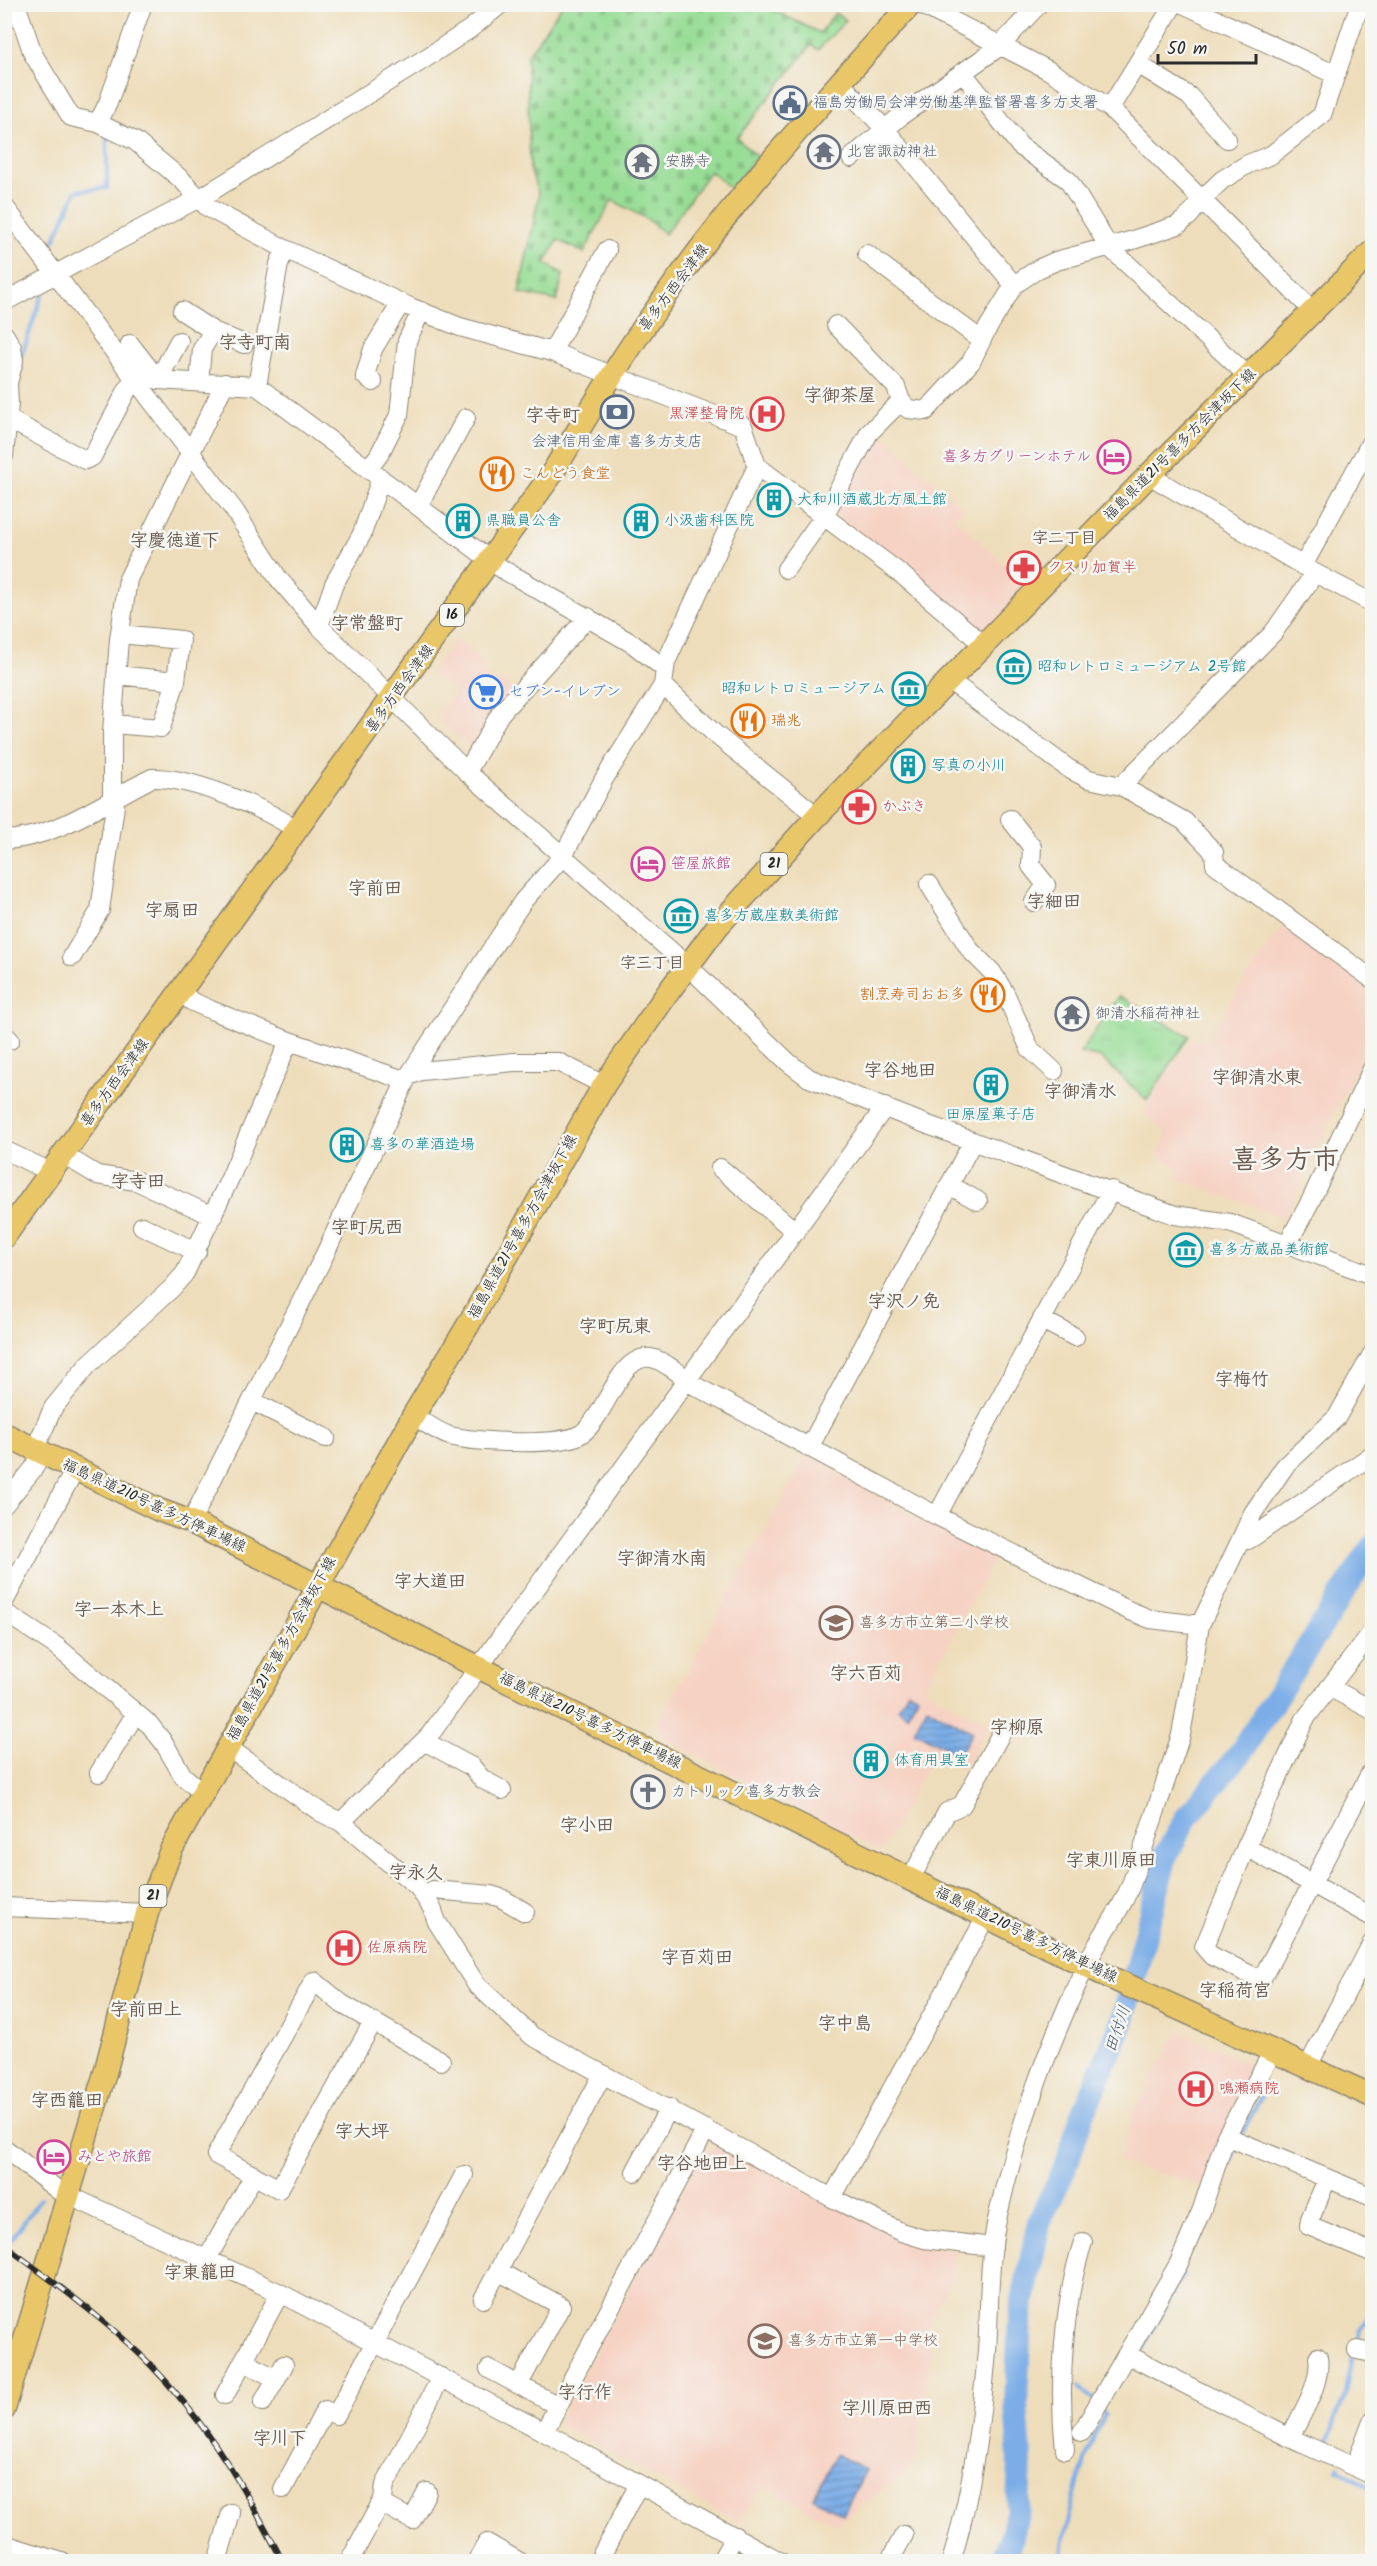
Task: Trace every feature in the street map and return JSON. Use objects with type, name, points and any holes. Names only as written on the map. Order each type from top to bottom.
[{"type":"main road","name":"喜多方西会津線","points":[[4,1237],[552,475],[611,375],[693,261],[840,83],[911,4]]},
{"type":"main road","name":"福島県道21号喜多方会津坂下線","points":[[4,2409],[122,2010],[147,1912],[171,1850],[413,1416],[467,1328],[604,1084],[717,927],[817,816],[1149,475],[1372,252]]},
{"type":"main road","name":"福島県道210号喜多方停車場線","points":[[4,1434],[159,1510],[191,1522],[480,1668],[987,1915],[1107,1976],[1372,2096]]},
{"type":"street","points":[[16,4],[33,54],[70,117],[98,123],[135,141],[155,155],[182,180],[197,199],[212,210],[285,249],[421,312],[460,327],[552,352],[743,426],[757,466],[901,574],[985,646]]},
{"type":"street","points":[[98,123],[108,103],[143,4]]},
{"type":"street","points":[[4,302],[197,199],[426,58],[486,11],[501,4]]},
{"type":"street","points":[[920,4],[999,47],[1048,70],[1110,108],[1312,311]]},
{"type":"street","points":[[851,158],[885,129],[999,47],[1039,4]]},
{"type":"street","points":[[1110,108],[1174,4]]},
{"type":"street","points":[[1183,4],[1336,75]]},
{"type":"street","points":[[836,325],[896,387],[901,401],[908,409],[926,411],[971,362],[981,340],[1014,285],[1038,269],[1056,261],[1178,225],[1222,180],[1248,164],[1271,155],[1322,114],[1360,4]]},
{"type":"street","points":[[1138,64],[1189,96],[1227,139]]},
{"type":"street","points":[[963,73],[1020,146],[1068,180],[1109,247],[1248,376]]},
{"type":"street","points":[[840,83],[885,129],[1014,285]]},
{"type":"street","points":[[4,206],[234,510],[278,578],[319,626],[467,771],[688,966],[789,1063],[809,1078],[1175,1215],[1230,1223],[1288,1242],[1372,1275]]},
{"type":"street","points":[[257,386],[279,264],[285,249]]},
{"type":"street","points":[[552,352],[592,272],[607,250]]},
{"type":"street","points":[[867,254],[981,340]]},
{"type":"street","points":[[373,382],[364,376],[373,349],[402,303]]},
{"type":"street","points":[[182,311],[213,331],[244,344]]},
{"type":"street","points":[[319,626],[334,584],[362,534],[379,455],[399,415],[407,341],[421,312]]},
{"type":"street","points":[[200,382],[202,349],[213,331]]},
{"type":"street","points":[[4,334],[12,347],[14,361],[8,383],[8,419],[4,456]]},
{"type":"street","points":[[158,380],[179,341]]},
{"type":"street","points":[[130,344],[158,380],[257,386],[502,569],[633,644],[664,672],[715,734],[817,816]]},
{"type":"street","points":[[8,419],[85,460],[92,457],[134,377]]},
{"type":"street","points":[[72,957],[100,910],[115,806],[112,798],[116,675],[130,573],[225,383]]},
{"type":"street","points":[[786,568],[824,516],[869,433],[901,401]]},
{"type":"street","points":[[418,506],[466,418]]},
{"type":"street","points":[[1121,786],[1273,633],[1309,570],[1372,440]]},
{"type":"street","points":[[191,1522],[328,1247],[407,1078],[523,901],[563,856],[664,672],[757,466]]},
{"type":"street","points":[[1149,475],[1309,570],[1372,603]]},
{"type":"street","points":[[467,771],[500,714],[588,617]]},
{"type":"street","points":[[113,724],[160,728],[176,681],[181,640],[120,634]]},
{"type":"street","points":[[116,675],[176,681]]},
{"type":"street","points":[[950,681],[1069,769],[1089,779],[1121,786],[1184,822],[1214,852],[1215,864],[1372,979]]},
{"type":"street","points":[[4,840],[26,839],[62,827],[152,778],[180,779],[240,802],[297,830]]},
{"type":"street","points":[[1010,819],[1032,847],[1031,866],[1046,885],[1034,902]]},
{"type":"street","points":[[929,884],[970,950],[992,972],[1005,993],[1030,1049],[1054,1071]]},
{"type":"street","points":[[181,991],[191,1000],[211,1010],[289,1041],[392,1076],[407,1078],[421,1071],[514,1062],[558,1062],[604,1084]]},
{"type":"street","points":[[4,1505],[34,1468],[54,1408],[88,1365],[172,1288],[197,1252],[289,1041]]},
{"type":"street","points":[[1288,1242],[1311,1200],[1372,1070]]},
{"type":"street","points":[[341,1822],[424,1741],[480,1668],[885,1107]]},
{"type":"street","points":[[809,1448],[973,1141]]},
{"type":"street","points":[[4,1150],[97,1175],[136,1181],[213,1216]]},
{"type":"street","points":[[720,1168],[796,1232]]},
{"type":"street","points":[[949,1185],[978,1201]]},
{"type":"street","points":[[937,1516],[1111,1190]]},
{"type":"street","points":[[142,1226],[197,1252]]},
{"type":"street","points":[[1042,1320],[1075,1338]]},
{"type":"street","points":[[951,2562],[964,2513],[976,2447],[987,2351],[993,2247],[1006,2181],[1031,2101],[1058,2025],[1086,1965],[1124,1901],[1133,1879],[1181,1735],[1200,1625],[1252,1513],[1285,1466],[1337,1418],[1372,1354]]},
{"type":"street","points":[[413,1416],[442,1433],[488,1442],[547,1441],[582,1433],[625,1371],[641,1357],[656,1358],[682,1375],[686,1382],[937,1516],[1150,1619],[1200,1625]]},
{"type":"street","points":[[252,1401],[326,1438]]},
{"type":"street","points":[[1241,1539],[1248,1540],[1253,1537],[1372,1455]]},
{"type":"street","points":[[4,1602],[75,1469]]},
{"type":"street","points":[[4,1612],[56,1646],[136,1713],[164,1743],[183,1776],[202,1792]]},
{"type":"street","points":[[1372,1632],[1301,1727],[1246,1847],[1204,1947],[1212,1956],[1261,1980],[1372,1770]]},
{"type":"street","points":[[1329,1687],[1372,1710]]},
{"type":"street","points":[[99,1773],[136,1713]]},
{"type":"street","points":[[911,1878],[946,1812],[962,1805],[1003,1730]]},
{"type":"street","points":[[424,1741],[472,1767],[482,1779],[501,1790]]},
{"type":"street","points":[[227,1747],[322,1813],[341,1822],[391,1863],[423,1895],[476,1984],[524,2030],[832,2198],[901,2232],[924,2239],[993,2247]]},
{"type":"street","points":[[1246,1847],[1372,1917]]},
{"type":"street","points":[[423,1895],[433,1890],[490,1895],[501,1898],[525,1912]]},
{"type":"street","points":[[4,1907],[147,1912]]},
{"type":"street","points":[[832,2198],[987,1915]]},
{"type":"street","points":[[1307,2068],[1372,1943]]},
{"type":"street","points":[[373,2022],[279,2189],[216,2155],[314,1981],[342,2004],[441,2061]]},
{"type":"street","points":[[1082,2432],[1179,2263],[1202,2209],[1226,2136],[1273,2051]]},
{"type":"street","points":[[483,2299],[603,2074]]},
{"type":"street","points":[[635,2172],[669,2108]]},
{"type":"street","points":[[544,2432],[706,2129]]},
{"type":"street","points":[[1226,2136],[1372,2197]]},
{"type":"street","points":[[4,2148],[59,2191],[280,2293],[376,2342],[781,2562]]},
{"type":"street","points":[[207,2259],[254,2175]]},
{"type":"street","points":[[283,2488],[325,2410],[336,2415],[464,2175]]},
{"type":"street","points":[[1327,2179],[1310,2219],[1310,2226],[1371,2252],[1372,2248]]},
{"type":"street","points":[[1065,2450],[1063,2431],[1065,2323],[1070,2290],[1083,2242]]},
{"type":"street","points":[[498,2271],[561,2306],[519,2384]]},
{"type":"street","points":[[225,2395],[280,2293]]},
{"type":"street","points":[[1128,2355],[1290,2438],[1372,2475]]},
{"type":"street","points":[[1290,2438],[1315,2386],[1319,2373],[1318,2357]]},
{"type":"street","points":[[243,2361],[280,2372],[263,2402]]},
{"type":"street","points":[[489,2369],[558,2406]]},
{"type":"street","points":[[349,2562],[381,2503],[385,2485],[441,2377]]},
{"type":"street","points":[[1355,2466],[1372,2421]]},
{"type":"street","points":[[598,2562],[639,2484]]},
{"type":"street","points":[[381,2503],[412,2520],[427,2492]]},
{"type":"street","points":[[217,2562],[231,2513]]},
{"type":"street","points":[[889,2562],[904,2535]]},
{"type":"street","points":[[720,2562],[735,2536]]},
{"type":"street","points":[[476,2562],[487,2543],[520,2562]]},
{"type":"street","points":[[4,2544],[62,2562]]},
{"type":"shaded area","name":"黒澤整骨院","points":[[766,395],[783,405],[768,433],[751,424]]},
{"type":"shaded area","points":[[878,431],[963,509],[955,518],[1028,587],[979,636],[833,512]]},
{"type":"shaded area","points":[[455,639],[487,665],[481,672],[494,685],[501,678],[516,693],[472,750],[437,717],[455,692],[430,673]]},
{"type":"shaded area","points":[[1282,926],[1372,984],[1372,1040],[1325,1131],[1285,1218],[1177,1179],[1180,1170],[1157,1154],[1167,1134],[1145,1113],[1153,1094],[1190,1041],[1211,1037],[1229,1004]]},
{"type":"shaded area","name":"喜多方市立第二小学校","points":[[807,1455],[927,1524],[995,1557],[924,1689],[990,1725],[964,1769],[933,1754],[882,1852],[667,1740],[657,1725]]},
{"type":"shaded area","name":"鳴瀬病院","points":[[1178,2031],[1258,2068],[1201,2186],[1119,2162],[1135,2110]]},
{"type":"shaded area","name":"喜多方市立第一中学校","points":[[715,2147],[916,2245],[958,2251],[947,2286],[924,2333],[931,2349],[914,2466],[836,2525],[762,2485],[739,2523],[557,2424],[704,2150]]},
{"type":"green space","name":"安勝寺","points":[[563,4],[763,5],[820,33],[835,13],[846,20],[818,50],[811,45],[737,138],[757,156],[731,189],[710,171],[665,234],[647,219],[612,200],[584,253],[558,240],[545,263],[563,274],[557,301],[519,293],[539,195],[530,169],[527,56]]},
{"type":"green space","points":[[1119,996],[1189,1036],[1147,1100],[1101,1058],[1080,1053]]},
{"type":"water","points":[[908,1691],[918,1696],[907,1715],[898,1709]]},
{"type":"water","points":[[927,1707],[972,1732],[959,1755],[914,1731]]},
{"type":"water","points":[[836,2454],[866,2470],[843,2514],[813,2498]]},
{"type":"waterway","points":[[54,241],[76,191],[107,188],[107,136]]},
{"type":"waterway","points":[[21,357],[42,295]]},
{"type":"waterway","points":[[4,471],[7,460]]},
{"type":"waterway","name":"田付川","points":[[1002,2562],[1012,2536],[1018,2509],[1020,2458],[1016,2405],[1020,2316],[1039,2222],[1065,2168],[1081,2119],[1122,2023],[1166,1855],[1186,1818],[1239,1755],[1372,1547]]},
{"type":"waterway","points":[[1240,2137],[1262,2095]]},
{"type":"waterway","points":[[1215,2198],[1236,2147]]},
{"type":"waterway","points":[[4,2250],[40,2199]]},
{"type":"waterway","points":[[1139,2355],[1183,2274]]},
{"type":"waterway","points":[[1358,2344],[1360,2330],[1369,2319],[1372,2307]]},
{"type":"waterway","points":[[1325,2448],[1344,2398],[1353,2353]]},
{"type":"waterway","points":[[1079,2387],[1095,2400]]},
{"type":"waterway","points":[[1059,2562],[1083,2468],[1105,2415],[1101,2409]]},
{"type":"waterway","points":[[1339,2466],[1337,2469],[1372,2488]]},
{"type":"railway","points":[[4,2245],[115,2332],[176,2393],[197,2419],[234,2474],[283,2562]]},
{"type":"place","name":"福島労働局会津労働基準監督署喜多方支署","points":[[790,103]]},
{"type":"place","name":"北宮諏訪神社","points":[[824,152]]},
{"type":"place","name":"安勝寺","points":[[642,162]]},
{"type":"place","name":"会津信用金庫 喜多方支店","points":[[617,412]]},
{"type":"place","name":"黒澤整骨院","points":[[767,414]]},
{"type":"place","name":"喜多方グリーンホテル","points":[[1114,457]]},
{"type":"place","name":"こんどう食堂","points":[[497,474]]},
{"type":"place","name":"大和川酒蔵北方風土館","points":[[774,500]]},
{"type":"place","name":"県職員公舎","points":[[463,521]]},
{"type":"place","name":"小汲歯科医院","points":[[641,521]]},
{"type":"place","name":"クスリ加賀半","points":[[1024,568]]},
{"type":"place","name":"昭和レトロミュージアム 2号館","points":[[1014,667]]},
{"type":"place","name":"昭和レトロミュージアム","points":[[909,689]]},
{"type":"place","name":"セブン-イレブン","points":[[486,692]]},
{"type":"place","name":"瑞兆","points":[[748,721]]},
{"type":"place","name":"写真の小川","points":[[908,766]]},
{"type":"place","name":"かぶき","points":[[859,807]]},
{"type":"place","name":"笹屋旅館","points":[[648,864]]},
{"type":"place","name":"喜多方蔵座敷美術館","points":[[681,916]]},
{"type":"place","name":"割烹寿司おお多","points":[[988,995]]},
{"type":"place","name":"御清水稲荷神社","points":[[1072,1014]]},
{"type":"place","name":"田原屋菓子店","points":[[991,1085]]},
{"type":"place","name":"喜多の華酒造場","points":[[347,1145]]},
{"type":"place","name":"喜多方蔵品美術館","points":[[1186,1250]]},
{"type":"place","name":"喜多方市立第二小学校","points":[[836,1623]]},
{"type":"place","name":"体育用具室","points":[[871,1761]]},
{"type":"place","name":"カトリック喜多方教会","points":[[648,1792]]},
{"type":"place","name":"佐原病院","points":[[344,1948]]},
{"type":"place","name":"鳴瀬病院","points":[[1196,2089]]},
{"type":"place","name":"みとや旅館","points":[[54,2157]]},
{"type":"place","name":"喜多方市立第一中学校","points":[[765,2341]]},
{"type":"district","name":"字寺町南","points":[[255,343]]},
{"type":"district","name":"字御茶屋","points":[[840,396]]},
{"type":"district","name":"字寺町","points":[[553,416]]},
{"type":"district","name":"字二丁目","points":[[1064,538]]},
{"type":"district","name":"字慶徳道下","points":[[175,541]]},
{"type":"district","name":"字常盤町","points":[[367,624]]},
{"type":"district","name":"字前田","points":[[375,889]]},
{"type":"district","name":"字細田","points":[[1054,902]]},
{"type":"district","name":"字扇田","points":[[172,911]]},
{"type":"district","name":"字三丁目","points":[[652,963]]},
{"type":"district","name":"字谷地田","points":[[900,1071]]},
{"type":"district","name":"字御清水東","points":[[1257,1078]]},
{"type":"district","name":"字御清水","points":[[1080,1092]]},
{"type":"district","name":"喜多方市","points":[[1285,1160]]},
{"type":"district","name":"字寺田","points":[[138,1182]]},
{"type":"district","name":"字町尻西","points":[[367,1228]]},
{"type":"district","name":"字沢ノ免","points":[[904,1302]]},
{"type":"district","name":"字町尻東","points":[[615,1327]]},
{"type":"district","name":"字梅竹","points":[[1242,1380]]},
{"type":"district","name":"字御清水南","points":[[662,1559]]},
{"type":"district","name":"字大道田","points":[[430,1582]]},
{"type":"district","name":"字一本木上","points":[[119,1610]]},
{"type":"district","name":"字六百苅","points":[[866,1674]]},
{"type":"district","name":"字柳原","points":[[1017,1728]]},
{"type":"district","name":"字小田","points":[[587,1826]]},
{"type":"district","name":"字東川原田","points":[[1111,1861]]},
{"type":"district","name":"字永久","points":[[416,1873]]},
{"type":"district","name":"字百苅田","points":[[697,1958]]},
{"type":"district","name":"字稲荷宮","points":[[1235,1991]]},
{"type":"district","name":"字前田上","points":[[146,2010]]},
{"type":"district","name":"字中島","points":[[845,2024]]},
{"type":"district","name":"字西籠田","points":[[67,2101]]},
{"type":"district","name":"字大坪","points":[[362,2132]]},
{"type":"district","name":"字谷地田上","points":[[702,2164]]},
{"type":"district","name":"字東籠田","points":[[200,2273]]},
{"type":"district","name":"字行作","points":[[585,2393]]},
{"type":"district","name":"字川原田西","points":[[887,2409]]},
{"type":"district","name":"字川下","points":[[280,2439]]}]
